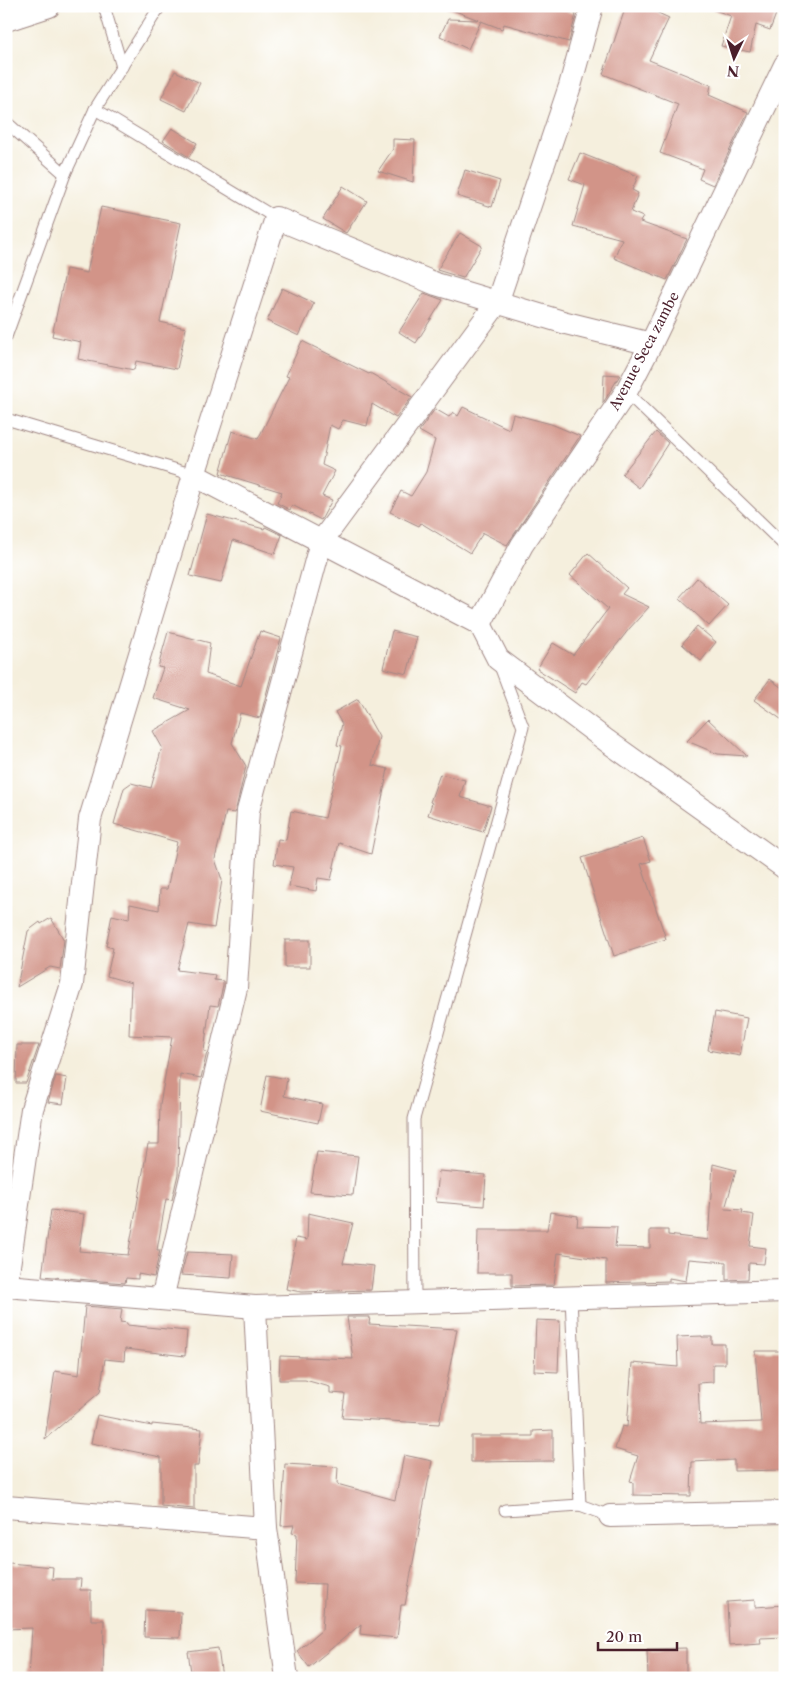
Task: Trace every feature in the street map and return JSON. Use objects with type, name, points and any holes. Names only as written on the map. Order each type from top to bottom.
[{"type":"street","points":[[6,20],[49,6]]},
{"type":"street","points":[[162,1299],[236,988],[248,811],[320,542],[497,303],[570,86],[592,6]]},
{"type":"street","name":"Avenue Seca zambe","points":[[480,624],[522,545],[626,392],[785,65]]},
{"type":"street","points":[[651,344],[566,324],[436,284],[276,218],[194,475],[90,819],[72,984],[32,1110],[6,1286],[255,1307],[785,1291]]},
{"type":"street","points":[[194,475],[480,624],[498,659],[607,741],[785,868]]},
{"type":"street","points":[[255,1307],[266,1528],[287,1678]]},
{"type":"street","points":[[6,1506],[266,1528]]},
{"type":"street","points":[[610,1516],[785,1512]]},
{"type":"lane","points":[[104,6],[122,67]]},
{"type":"lane","points":[[6,337],[65,174],[95,109],[160,6]]},
{"type":"lane","points":[[95,109],[276,218]]},
{"type":"lane","points":[[6,122],[65,174]]},
{"type":"lane","points":[[626,392],[785,546]]},
{"type":"lane","points":[[6,419],[194,475]]},
{"type":"lane","points":[[415,1302],[414,1119],[523,727],[498,659]]},
{"type":"lane","points":[[571,1298],[580,1505]]},
{"type":"lane","points":[[506,1510],[580,1505],[610,1516]]},
{"type":"building","points":[[447,6],[549,6],[576,14],[569,42],[504,24],[502,29],[481,21],[468,49],[440,36],[448,19],[479,20],[447,8]]},
{"type":"building","points":[[626,6],[643,6],[669,18],[649,60],[711,85],[709,95],[748,112],[713,185],[699,179],[703,169],[660,153],[678,104],[603,74]]},
{"type":"building","points":[[713,6],[779,6],[770,30],[756,25],[750,52],[721,46],[731,16],[712,9]]},
{"type":"building","points":[[175,71],[200,83],[186,111],[161,99]]},
{"type":"building","points":[[172,128],[197,143],[189,157],[163,141]]},
{"type":"building","points":[[393,139],[415,140],[413,182],[378,171],[393,149]]},
{"type":"building","points":[[580,153],[638,176],[632,190],[638,193],[631,212],[643,217],[640,222],[687,239],[667,280],[614,258],[622,239],[573,226],[585,185],[569,179]]},
{"type":"building","points":[[465,170],[500,181],[492,207],[457,196]]},
{"type":"building","points":[[343,186],[367,201],[346,233],[323,219]]},
{"type":"building","points":[[101,207],[181,223],[160,322],[186,328],[177,369],[136,361],[134,370],[78,359],[81,342],[52,336],[66,269],[87,273]]},
{"type":"building","points":[[460,233],[482,246],[463,278],[437,270]]},
{"type":"building","points":[[282,288],[314,303],[299,336],[267,321]]},
{"type":"building","points":[[424,293],[443,300],[416,343],[399,332]]},
{"type":"building","points":[[302,341],[370,373],[412,397],[396,418],[372,404],[367,426],[343,420],[338,429],[330,425],[322,465],[335,471],[322,496],[332,500],[321,520],[292,505],[290,510],[277,503],[282,492],[220,473],[232,431],[258,439],[289,377],[286,376]]},
{"type":"building","points":[[604,374],[620,375],[603,403]]},
{"type":"building","points":[[463,407],[509,429],[513,414],[551,424],[580,436],[507,545],[483,533],[470,553],[421,523],[419,526],[390,512],[401,491],[411,496],[426,472],[435,440],[419,431],[435,409],[449,417],[453,412],[458,416]]},
{"type":"building","points":[[656,432],[668,443],[639,488],[622,474]]},
{"type":"building","points":[[207,514],[264,529],[265,527],[282,535],[275,554],[233,540],[221,583],[190,576]]},
{"type":"building","points":[[588,553],[627,588],[622,594],[649,607],[629,629],[586,684],[582,682],[575,693],[537,669],[553,643],[573,655],[608,609],[570,575]]},
{"type":"building","points":[[697,578],[728,605],[709,626],[679,598]]},
{"type":"building","points":[[697,626],[716,642],[701,661],[682,644]]},
{"type":"building","points":[[260,631],[281,638],[260,718],[240,713],[232,743],[246,766],[235,813],[226,812],[215,859],[222,880],[214,928],[189,924],[177,970],[215,975],[214,980],[223,981],[223,986],[218,1006],[210,1005],[204,1051],[207,1052],[201,1078],[180,1074],[178,1174],[172,1200],[166,1199],[157,1250],[160,1250],[154,1277],[138,1274],[138,1279],[126,1278],[125,1283],[42,1276],[51,1210],[84,1214],[79,1251],[128,1255],[148,1144],[159,1144],[160,1104],[172,1037],[129,1035],[131,983],[107,976],[113,948],[106,946],[112,915],[129,919],[130,904],[159,910],[160,889],[167,889],[177,842],[114,824],[124,788],[131,783],[151,788],[162,747],[153,731],[190,710],[153,698],[163,668],[158,667],[168,632],[210,643],[206,674],[241,686]]},
{"type":"building","points":[[392,631],[417,637],[407,674],[383,668]]},
{"type":"building","points":[[770,679],[785,690],[785,722],[754,700]]},
{"type":"building","points":[[358,699],[379,737],[372,765],[388,769],[371,854],[339,843],[331,880],[318,878],[316,891],[289,886],[293,867],[274,864],[278,839],[286,840],[291,811],[325,818],[342,746],[337,745],[342,724],[335,712]]},
{"type":"building","points":[[708,719],[747,756],[718,754],[687,741]]},
{"type":"building","points":[[440,774],[465,780],[460,797],[491,806],[483,832],[428,815],[432,803],[430,802]]},
{"type":"building","points":[[643,838],[651,861],[641,864],[666,939],[614,956],[582,858]]},
{"type":"building","points":[[51,918],[64,940],[60,969],[50,967],[17,987],[28,931],[40,922],[41,924]]},
{"type":"building","points":[[285,940],[310,940],[310,967],[285,967]]},
{"type":"building","points":[[715,1012],[747,1018],[740,1056],[708,1050]]},
{"type":"building","points":[[17,1045],[39,1045],[26,1083],[16,1083]]},
{"type":"building","points":[[267,1075],[287,1079],[284,1096],[322,1104],[318,1123],[260,1111]]},
{"type":"building","points":[[56,1076],[67,1078],[63,1104],[48,1102]]},
{"type":"building","points":[[317,1152],[358,1156],[353,1195],[310,1192]]},
{"type":"building","points":[[713,1164],[736,1170],[725,1209],[743,1210],[742,1213],[754,1215],[750,1246],[766,1248],[764,1264],[749,1263],[748,1279],[726,1280],[726,1262],[689,1259],[686,1281],[669,1278],[669,1281],[606,1283],[606,1260],[558,1253],[554,1285],[512,1286],[512,1273],[477,1273],[478,1230],[547,1230],[550,1212],[578,1216],[577,1226],[617,1227],[615,1247],[650,1248],[650,1230],[668,1230],[668,1235],[708,1240]]},
{"type":"building","points":[[439,1171],[486,1175],[484,1206],[436,1202]]},
{"type":"building","points":[[308,1213],[353,1223],[343,1263],[374,1266],[371,1290],[301,1292],[286,1289],[296,1238],[307,1240]]},
{"type":"building","points":[[187,1252],[233,1254],[231,1278],[181,1275]]},
{"type":"building","points":[[85,1306],[122,1309],[120,1322],[127,1323],[127,1325],[187,1331],[185,1356],[125,1349],[124,1361],[105,1359],[100,1392],[45,1439],[55,1371],[79,1375]]},
{"type":"building","points":[[347,1317],[370,1317],[369,1324],[457,1329],[439,1424],[342,1418],[345,1394],[330,1393],[330,1387],[305,1380],[279,1380],[280,1356],[353,1359]]},
{"type":"building","points":[[536,1320],[560,1321],[558,1372],[534,1371]]},
{"type":"building","points":[[677,1337],[712,1337],[712,1344],[725,1344],[725,1364],[713,1364],[713,1382],[698,1383],[700,1424],[761,1422],[755,1351],[785,1351],[785,1470],[734,1471],[734,1460],[692,1462],[691,1496],[633,1495],[633,1482],[630,1481],[638,1456],[615,1449],[622,1426],[627,1427],[632,1363],[678,1367]]},
{"type":"building","points":[[97,1415],[152,1426],[152,1424],[202,1429],[198,1466],[194,1466],[194,1509],[161,1506],[161,1457],[91,1443]]},
{"type":"building","points":[[553,1430],[553,1461],[471,1462],[471,1436],[533,1436],[533,1431]]},
{"type":"building","points":[[404,1455],[432,1461],[405,1605],[401,1605],[397,1638],[360,1634],[361,1624],[309,1667],[297,1651],[322,1630],[325,1584],[295,1583],[297,1534],[292,1533],[294,1525],[281,1526],[285,1464],[338,1467],[337,1484],[395,1500]]},
{"type":"building","points":[[9,1563],[53,1567],[52,1579],[81,1579],[80,1590],[91,1590],[91,1620],[104,1620],[103,1678],[29,1678],[32,1628],[6,1629],[6,1594]]},
{"type":"building","points":[[755,1600],[755,1607],[785,1605],[785,1637],[760,1638],[761,1643],[729,1645],[727,1602]]},
{"type":"building","points":[[145,1610],[181,1612],[180,1638],[144,1637]]},
{"type":"building","points":[[218,1648],[222,1678],[192,1678],[188,1652]]},
{"type":"building","points":[[686,1648],[686,1677],[648,1678],[647,1649]]}]
